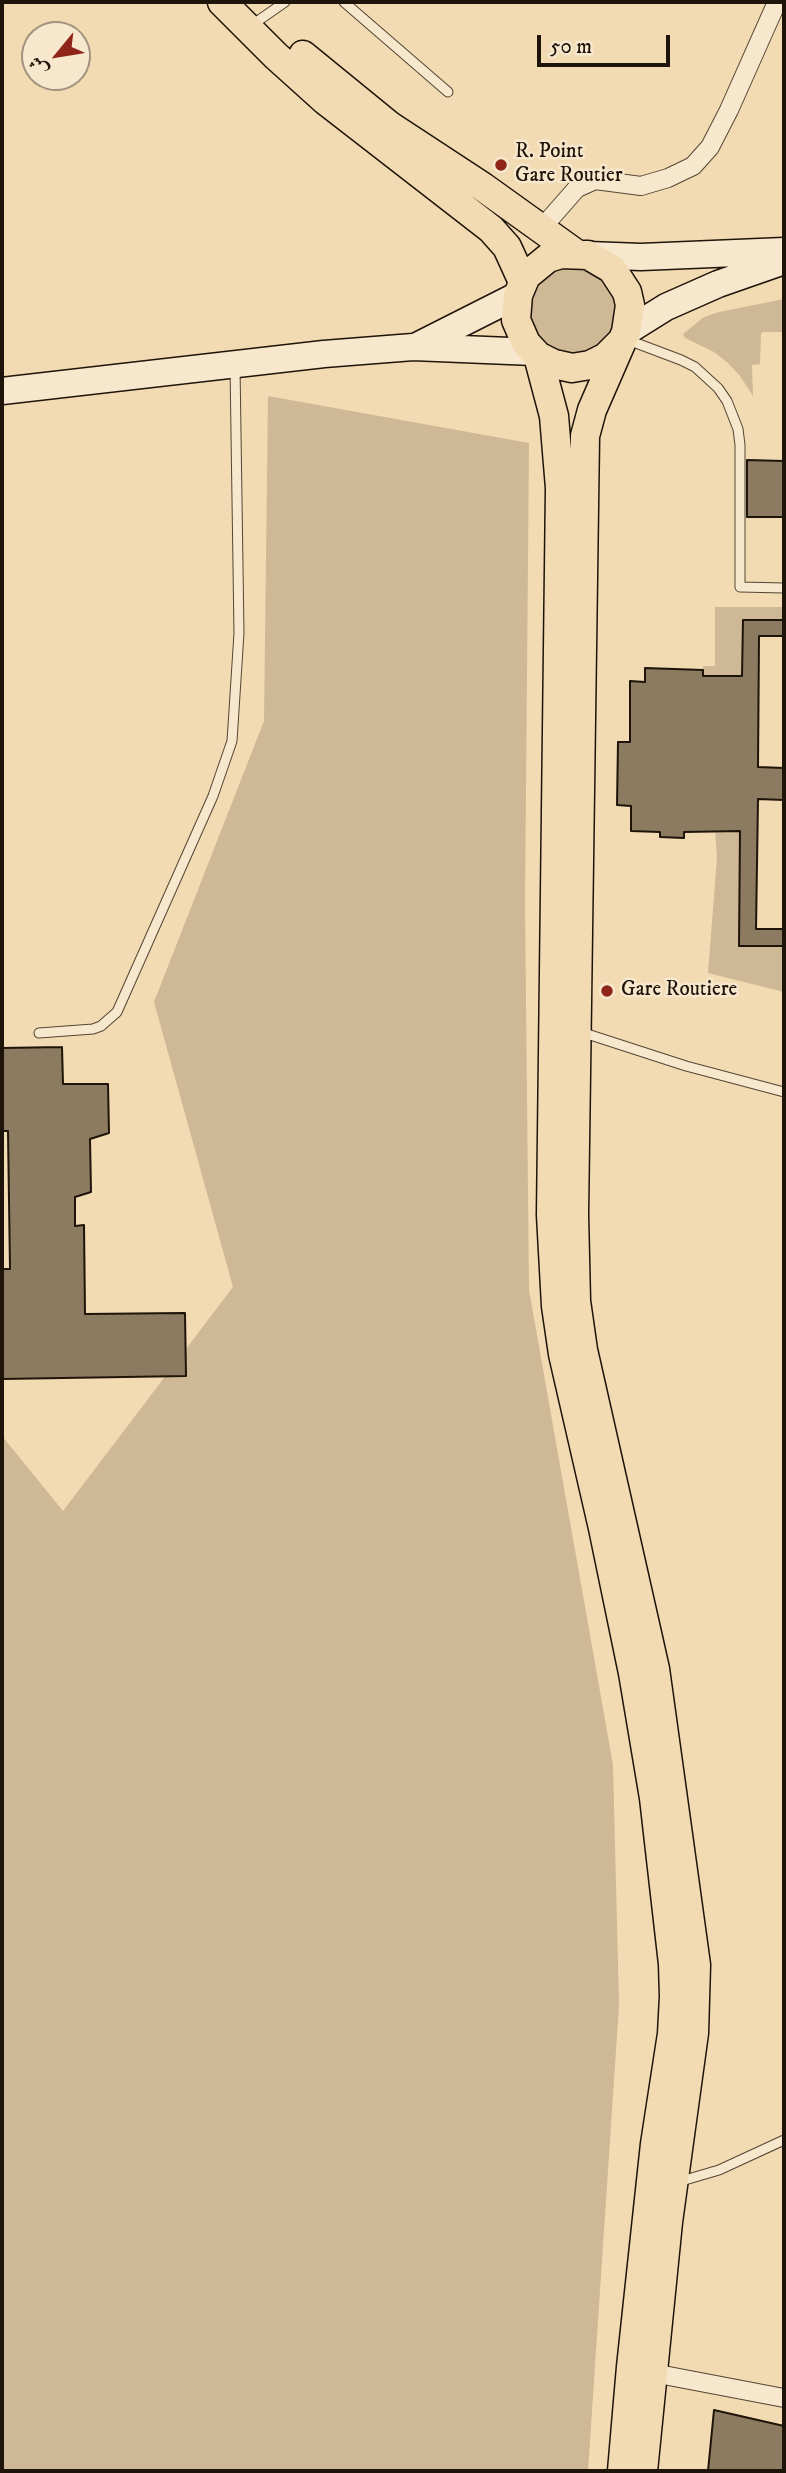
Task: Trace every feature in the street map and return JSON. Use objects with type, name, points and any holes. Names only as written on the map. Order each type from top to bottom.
[{"type":"main road","points":[[222,2],[261,12],[330,78],[390,126],[541,229],[581,254],[612,269],[627,292],[630,305],[622,338],[592,410],[585,436],[574,1214],[576,1301],[583,1350],[655,1670],[696,1965],[695,2024],[673,2183],[643,2471]]},
{"type":"main road","points":[[261,12],[326,101],[491,229],[507,247],[520,288]]},
{"type":"main road","points":[[581,254],[561,254],[536,266],[520,288],[516,307],[520,332],[536,354],[554,416],[560,488],[551,1215],[556,1306],[562,1354],[603,1528],[635,1687],[654,1798],[673,1964],[672,2034],[652,2170],[622,2471]]},
{"type":"main road","points":[[536,354],[554,365],[572,368],[590,365],[606,357],[622,338]]},
{"type":"street","points":[[541,229],[577,188],[595,180],[641,186],[668,178],[693,166],[710,147],[777,2]]},
{"type":"street","points":[[581,254],[654,256],[784,251]]},
{"type":"street","points":[[622,338],[676,303],[718,284],[784,261]]},
{"type":"street","points":[[413,347],[520,288]]},
{"type":"street","points":[[2,391],[324,354],[413,347],[536,354]]},
{"type":"street","points":[[653,2372],[784,2398]]},
{"type":"lane","points":[[344,2],[448,92]]},
{"type":"lane","points":[[622,338],[695,367],[727,401],[740,445],[740,587],[784,588]]},
{"type":"lane","points":[[39,1033],[93,1029],[102,1026],[117,1012],[213,796],[232,741],[239,634],[235,364]]},
{"type":"lane","points":[[576,1030],[685,1066],[784,1092]]},
{"type":"lane","points":[[673,2183],[719,2170],[784,2140]]},
{"type":"shaded area","points":[[578,265],[606,275],[621,316],[607,343],[580,355],[565,354],[551,348],[540,338],[533,325],[530,310],[533,295],[550,272],[564,266]]},
{"type":"shaded area","points":[[784,299],[784,332],[761,334],[760,364],[752,365],[753,396],[728,363],[714,352],[685,338],[683,334],[704,317]]},
{"type":"shaded area","points":[[268,396],[529,443],[525,904],[529,1290],[613,1765],[619,2005],[588,2471],[2,2471],[2,1436],[63,1511],[233,1287],[154,1002],[264,721]]},
{"type":"shaded area","points":[[715,607],[784,607],[784,620],[743,620],[742,689],[734,690],[733,676],[703,676],[703,666],[715,666]]},
{"type":"shaded area","points":[[714,814],[740,814],[739,946],[784,946],[784,992],[708,973],[717,858]]},
{"type":"building","points":[[747,460],[784,461],[784,517],[747,517]]},
{"type":"building","points":[[743,620],[784,620],[784,636],[759,636],[758,767],[784,768],[784,800],[758,799],[756,929],[784,929],[784,946],[739,946],[740,831],[684,832],[684,838],[660,837],[660,832],[631,831],[631,806],[617,805],[618,742],[630,742],[630,681],[645,682],[645,668],[703,670],[703,676],[742,676]]},
{"type":"building","points":[[62,1047],[63,1084],[108,1084],[109,1133],[90,1139],[91,1192],[75,1197],[75,1226],[84,1225],[85,1314],[185,1313],[186,1376],[2,1379],[2,1269],[10,1269],[8,1131],[2,1131],[2,1048]]},
{"type":"building","points":[[714,2410],[784,2426],[784,2471],[708,2471]]},
{"type":"place","name":"R. Point Gare Routier","points":[[501,165]]},
{"type":"place","name":"Gare Routiere","points":[[607,991]]}]
